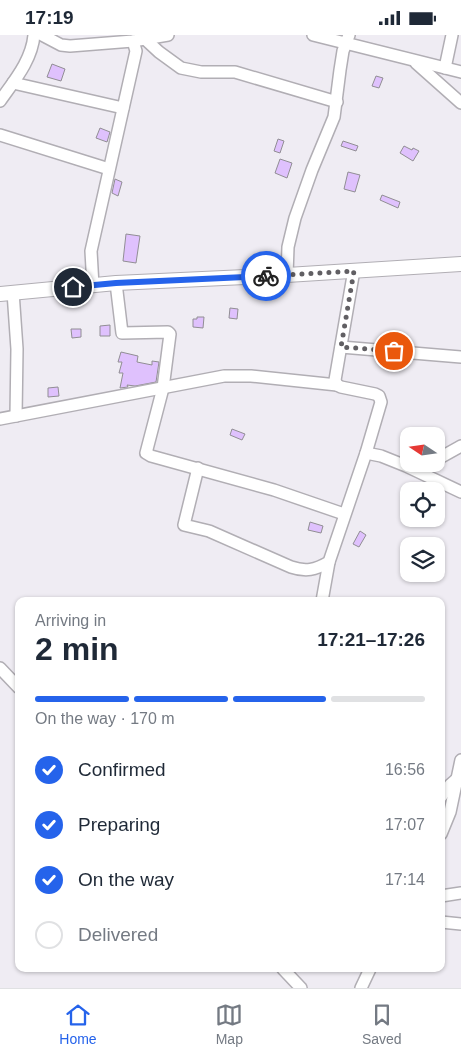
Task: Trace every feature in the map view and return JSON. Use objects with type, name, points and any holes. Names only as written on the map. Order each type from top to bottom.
[{"type":"main road","points":[[7,293],[116,283],[461,264]]},
{"type":"street","points":[[0,101],[30,56],[34,35]]},
{"type":"street","points":[[42,35],[61,45],[70,46],[133,41],[168,35]]},
{"type":"street","points":[[313,35],[347,39],[412,60],[461,72]]},
{"type":"street","points":[[445,68],[452,35]]},
{"type":"street","points":[[145,39],[159,53],[181,68],[201,72],[235,72],[337,102]]},
{"type":"street","points":[[287,275],[288,247],[295,218],[334,117],[340,69],[347,39]]},
{"type":"street","points":[[92,286],[91,251],[136,51],[133,41]]},
{"type":"street","points":[[412,60],[461,103]]},
{"type":"street","points":[[13,83],[123,108]]},
{"type":"street","points":[[0,135],[109,169]]},
{"type":"street","points":[[338,385],[335,380],[354,271]]},
{"type":"street","points":[[116,283],[122,333],[168,332],[170,334],[162,388],[146,453],[274,490],[344,514]]},
{"type":"street","points":[[7,293],[17,349],[16,416]]},
{"type":"street","points":[[341,347],[461,357]]},
{"type":"street","points":[[0,419],[224,376],[251,375],[338,385],[375,394],[380,399],[380,407],[329,562],[323,597]]},
{"type":"street","points":[[445,455],[461,446]]},
{"type":"street","points":[[366,453],[381,456],[400,464]]},
{"type":"street","points":[[198,468],[184,525],[209,531],[302,571],[314,569],[329,562]]},
{"type":"street","points":[[420,473],[461,493]]},
{"type":"street","points":[[0,668],[15,684]]},
{"type":"street","points":[[445,825],[450,813],[461,761]]},
{"type":"street","points":[[445,793],[458,778]]},
{"type":"street","points":[[445,895],[461,893]]},
{"type":"street","points":[[445,922],[461,924]]},
{"type":"street","points":[[286,972],[301,988]]},
{"type":"street","points":[[361,988],[369,972]]},
{"type":"building","points":[[52,64],[65,69],[61,81],[47,77]]},
{"type":"building","points":[[376,76],[383,78],[379,88],[372,86]]},
{"type":"building","points":[[100,128],[110,132],[107,142],[96,138]]},
{"type":"building","points":[[278,139],[284,141],[280,153],[274,151]]},
{"type":"building","points":[[343,141],[358,146],[356,151],[341,146]]},
{"type":"building","points":[[404,146],[419,151],[413,161],[400,153]]},
{"type":"building","points":[[280,159],[292,163],[287,178],[275,173]]},
{"type":"building","points":[[348,172],[360,175],[355,192],[344,189]]},
{"type":"building","points":[[115,179],[122,182],[118,196],[112,193]]},
{"type":"building","points":[[382,195],[400,202],[398,208],[380,200]]},
{"type":"building","points":[[126,234],[140,236],[136,263],[123,261]]},
{"type":"building","points":[[230,308],[238,309],[237,319],[229,318]]},
{"type":"building","points":[[197,317],[204,317],[203,328],[193,327],[193,319],[197,319]]},
{"type":"building","points":[[110,325],[110,336],[100,336],[100,326]]},
{"type":"building","points":[[71,329],[81,329],[81,337],[72,338]]},
{"type":"building","points":[[121,352],[138,356],[137,362],[152,365],[152,361],[159,362],[156,382],[135,386],[127,385],[128,387],[120,388],[123,373],[119,373],[122,362],[118,362]]},
{"type":"building","points":[[58,387],[59,396],[48,397],[48,388]]},
{"type":"building","points":[[232,429],[245,434],[242,440],[230,435]]},
{"type":"building","points":[[310,522],[323,526],[321,533],[308,530]]},
{"type":"building","points":[[360,531],[366,535],[359,547],[353,544]]},
{"type":"way so far","points":[[266,276],[354,271],[341,347],[394,351]]},
{"type":"route","points":[[73,287],[116,283],[266,276]]}]
